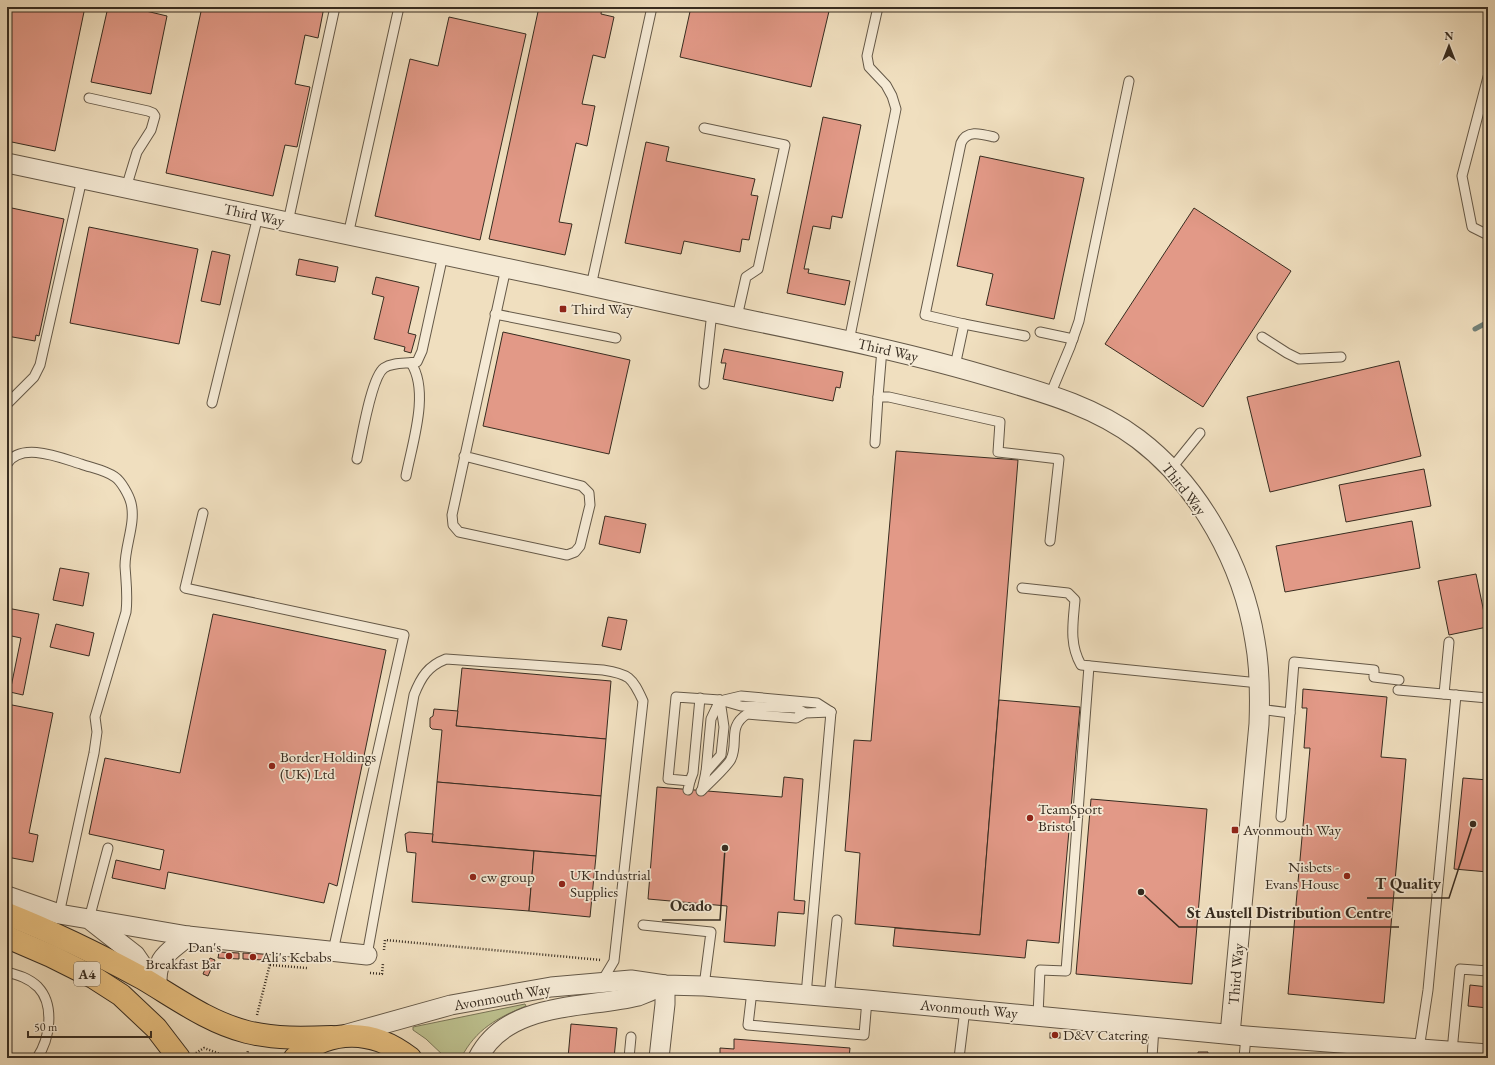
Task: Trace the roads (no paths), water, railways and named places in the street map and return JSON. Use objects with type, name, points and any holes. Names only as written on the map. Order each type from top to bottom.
[{"type":"highway","name":"A4","points":[[7,914],[58,934],[157,987],[197,1012],[253,1033],[295,1038],[338,1036]]},
{"type":"highway","name":"A4","points":[[7,937],[51,956],[93,977],[121,995],[186,1057]]},
{"type":"highway","points":[[295,1058],[314,1044],[338,1036],[378,1040],[401,1051],[410,1058]]},
{"type":"street","name":"Third Way","points":[[7,163],[712,312],[737,316],[849,341],[955,366],[1050,394],[1116,424],[1154,452],[1171,469],[1195,500],[1230,557],[1250,617],[1256,644],[1259,709],[1238,1035]]},
{"type":"street","points":[[7,896],[59,914],[188,936],[333,951],[375,960]]},
{"type":"street","points":[[89,919],[136,955],[157,987]]},
{"type":"street","points":[[157,987],[156,970],[161,959],[188,936]]},
{"type":"street","name":"Avonmouth Way","points":[[338,1036],[451,1005],[525,992],[602,981],[631,980],[665,985],[704,986],[1038,1015],[1238,1035],[1372,1051],[1419,1049],[1488,1054]]},
{"type":"street","points":[[660,1058],[665,1004],[665,985]]},
{"type":"street","name":"Avonmouth Way","points":[[478,1058],[495,1035],[512,1023],[542,1012],[570,1006],[638,996],[665,985]]},
{"type":"lane","points":[[288,222],[335,7]]},
{"type":"lane","points":[[348,235],[398,7]]},
{"type":"lane","points":[[591,286],[652,7]]},
{"type":"lane","points":[[849,341],[896,109],[892,96],[886,85],[869,67],[867,56],[878,7]]},
{"type":"lane","points":[[1488,77],[1462,176],[1472,227],[1488,235]]},
{"type":"lane","points":[[1050,394],[1073,339],[1080,313],[1129,81]]},
{"type":"lane","points":[[88,98],[148,111],[153,113],[155,116],[151,130],[137,152],[126,188]]},
{"type":"lane","points":[[704,128],[785,145],[758,269],[746,277],[737,316]]},
{"type":"lane","points":[[994,137],[970,134],[965,137],[961,143],[925,315],[1025,336]]},
{"type":"lane","points":[[7,404],[34,376],[40,365],[82,179]]},
{"type":"lane","points":[[212,403],[258,216]]},
{"type":"lane","points":[[357,459],[374,382],[383,369],[395,364],[406,365],[416,362],[422,351],[443,255]]},
{"type":"lane","points":[[464,456],[582,486],[588,493],[590,506],[580,546],[575,552],[567,555],[459,532],[453,525],[452,515],[464,456],[506,268]]},
{"type":"lane","points":[[704,384],[712,312]]},
{"type":"lane","points":[[495,314],[616,338]]},
{"type":"lane","points":[[955,366],[964,324]]},
{"type":"lane","points":[[1040,332],[1073,339]]},
{"type":"lane","points":[[1262,337],[1287,353],[1299,358],[1341,357]]},
{"type":"lane","points":[[875,443],[882,349]]},
{"type":"lane","points":[[406,476],[418,417],[420,386],[418,372],[411,363]]},
{"type":"lane","points":[[878,397],[889,397],[1000,422],[998,452],[1059,459],[1050,541]]},
{"type":"lane","points":[[1171,469],[1200,434]]},
{"type":"lane","points":[[7,464],[9,460],[19,455],[44,453],[105,472],[116,478],[131,502],[132,521],[125,565],[128,598],[126,612],[95,717],[97,732],[94,753],[59,914]]},
{"type":"lane","points":[[203,512],[186,588],[404,636],[333,951]]},
{"type":"lane","points":[[1022,588],[1068,593],[1075,600],[1072,640],[1075,655],[1080,665],[1259,683]]},
{"type":"lane","points":[[1444,694],[1449,642]]},
{"type":"lane","points":[[375,960],[414,695],[421,677],[435,664],[446,659],[603,670],[622,673],[635,683],[644,702],[614,961],[602,981]]},
{"type":"lane","points":[[1281,817],[1294,662],[1374,670],[1374,678],[1399,680]]},
{"type":"lane","points":[[1038,1015],[1040,970],[1066,971],[1089,666]]},
{"type":"lane","points":[[1398,690],[1488,698]]},
{"type":"lane","points":[[1419,1049],[1428,990],[1456,695]]},
{"type":"lane","points":[[720,700],[741,696],[816,703],[831,712]]},
{"type":"lane","points":[[700,698],[693,773],[689,785],[668,779],[676,697],[700,698],[720,700],[741,706],[796,708],[805,713]]},
{"type":"lane","points":[[706,772],[721,755],[724,727],[720,700]]},
{"type":"lane","points":[[720,700],[711,719],[706,772],[701,791],[731,759],[736,726],[741,718],[747,714],[796,718],[805,713],[831,712]]},
{"type":"lane","points":[[1259,709],[1290,713]]},
{"type":"lane","points":[[806,995],[831,712]]},
{"type":"lane","points":[[89,919],[108,848]]},
{"type":"lane","points":[[829,997],[837,920]]},
{"type":"lane","points":[[643,925],[711,932],[704,986]]},
{"type":"lane","points":[[1452,1052],[1460,969],[1488,971]]},
{"type":"lane","points":[[7,972],[25,977],[38,988],[46,1003],[50,1022],[44,1048],[38,1058]]},
{"type":"lane","points":[[752,991],[748,1025],[864,1035],[867,1000]]},
{"type":"lane","points":[[959,1058],[965,1009]]},
{"type":"lane","points":[[1152,1058],[1154,1027]]},
{"type":"lane","points":[[1238,1035],[1244,1058]]},
{"type":"lane","points":[[628,1058],[631,1037]]},
{"type":"waterway","points":[[1475,329],[1488,322]]},
{"type":"place","name":"Third Way","points":[[563,309]]},
{"type":"place","name":"Border Holdings (UK) Ltd","points":[[272,766]]},
{"type":"place","name":"TeamSport Bristol","points":[[1030,818]]},
{"type":"place","name":"T Quality","points":[[1473,824]]},
{"type":"place","name":"Avonmouth Way","points":[[1235,830]]},
{"type":"place","name":"Ocado","points":[[725,848]]},
{"type":"place","name":"Nisbets - Evans House","points":[[1347,876]]},
{"type":"place","name":"ew group","points":[[473,877]]},
{"type":"place","name":"UK Industrial Supplies","points":[[562,884]]},
{"type":"place","name":"St Austell Distribution Centre","points":[[1141,892]]},
{"type":"place","name":"Dan's Breakfast Bar","points":[[229,956]]},
{"type":"place","name":"Ali's Kebabs","points":[[253,957]]},
{"type":"place","name":"D&V Catering","points":[[1055,1035]]}]
